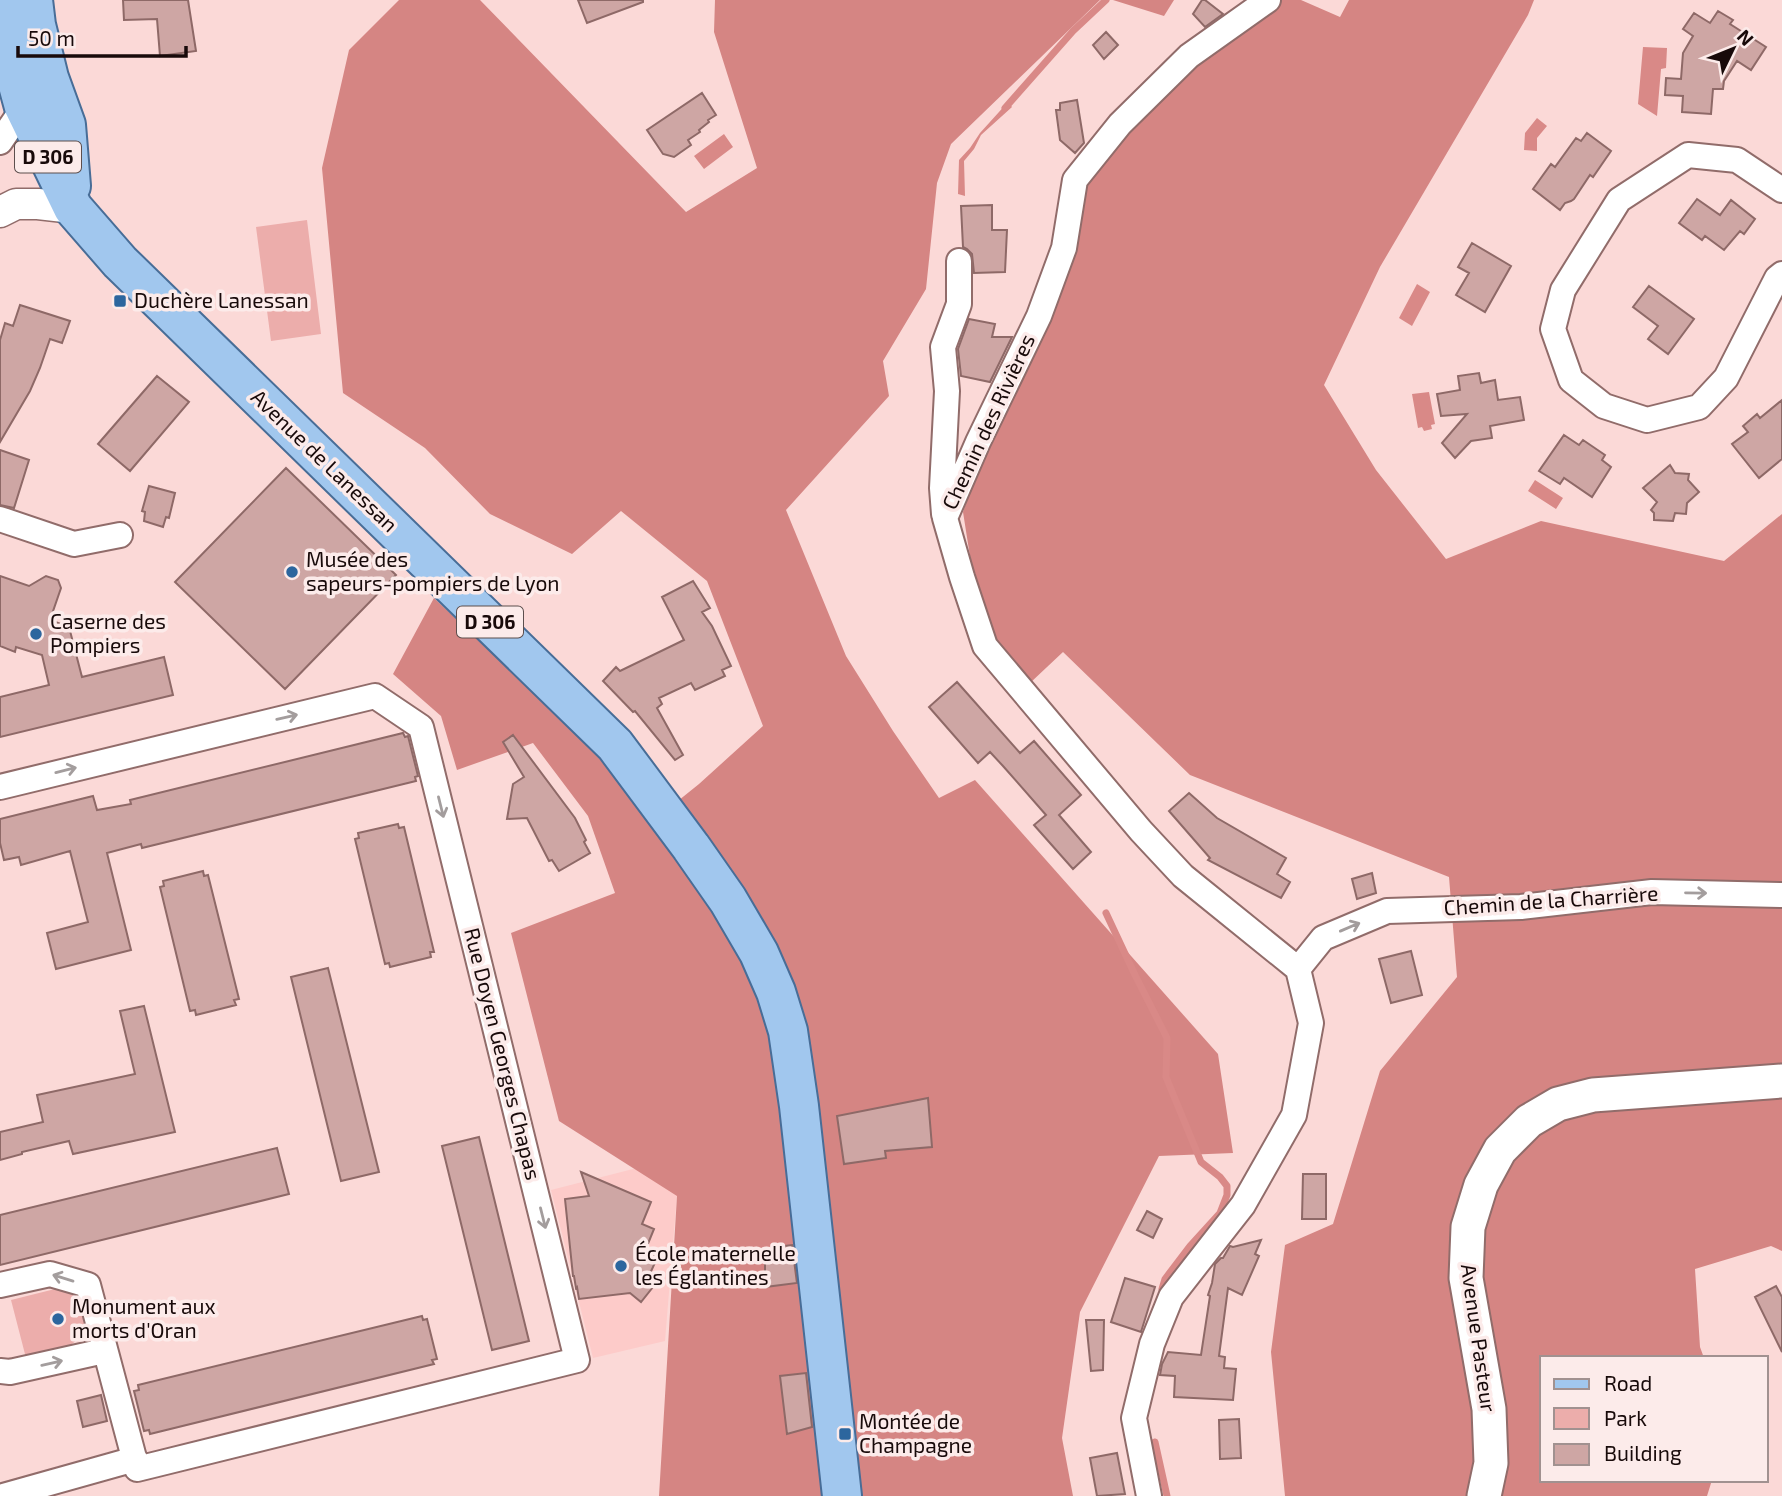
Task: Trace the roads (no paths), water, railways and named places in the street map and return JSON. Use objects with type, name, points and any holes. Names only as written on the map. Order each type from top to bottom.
[{"type":"main road","name":"Avenue de Lanessan","points":[[8,0],[9,52],[24,107],[73,208],[120,262],[615,745],[728,900],[759,953],[776,992],[788,1031],[799,1106],[842,1496]]},
{"type":"main road","name":"D 306","points":[[33,0],[49,78],[66,125],[73,208]]},
{"type":"main road","name":"Avenue Pasteur","points":[[1484,1496],[1490,1463],[1489,1409],[1466,1278],[1468,1227],[1481,1185],[1500,1150],[1529,1121],[1558,1104],[1593,1095],[1782,1081]]},
{"type":"street","name":"Chemin des Rivières","points":[[1268,0],[1189,56],[1119,124],[1075,180],[1064,247],[1039,316],[978,442],[945,518],[985,646],[1141,831],[1183,876],[1298,969]]},
{"type":"street","points":[[0,142],[24,107],[66,125]]},
{"type":"street","points":[[1782,190],[1737,160],[1688,155],[1619,200],[1563,290],[1553,329],[1571,380],[1604,406],[1647,419],[1699,407],[1726,378],[1777,278],[1782,274]]},
{"type":"street","points":[[5,201],[73,208]]},
{"type":"street","points":[[945,518],[942,488],[947,391],[943,347],[959,304],[959,261]]},
{"type":"street","points":[[0,519],[74,544],[120,535]]},
{"type":"street","name":"Rue Doyen Georges Chapas","points":[[0,787],[375,696],[421,727],[578,1360],[137,1469],[135,1459],[3,1496]]},
{"type":"street","name":"Chemin de la Charrière","points":[[1298,969],[1324,938],[1387,911],[1521,907],[1652,892],[1782,895]]},
{"type":"street","points":[[1149,1496],[1134,1418],[1152,1344],[1171,1297],[1243,1205],[1294,1115],[1311,1023],[1298,969]]},
{"type":"street","points":[[0,1285],[50,1274],[88,1285],[135,1459]]},
{"type":"street","points":[[0,1371],[10,1372],[104,1351]]},
{"type":"waterway","points":[[1005,108],[1073,31],[1106,0]]},
{"type":"waterway","points":[[1106,913],[1167,1038],[1166,1077],[1201,1162],[1227,1186],[1227,1195],[1220,1213],[1190,1246],[1165,1279],[1162,1289]]},
{"type":"waterway","points":[[1155,1442],[1167,1496]]},
{"type":"place","name":"Duchère Lanessan","points":[[120,301]]},
{"type":"place","name":"Musée des sapeurs-pompiers de Lyon","points":[[292,572]]},
{"type":"place","name":"Caserne des Pompiers","points":[[36,634]]},
{"type":"place","name":"École maternelle les Églantines","points":[[621,1266]]},
{"type":"place","name":"Monument aux morts d'Oran","points":[[58,1319]]},
{"type":"place","name":"Montée de Champagne","points":[[845,1434]]}]
